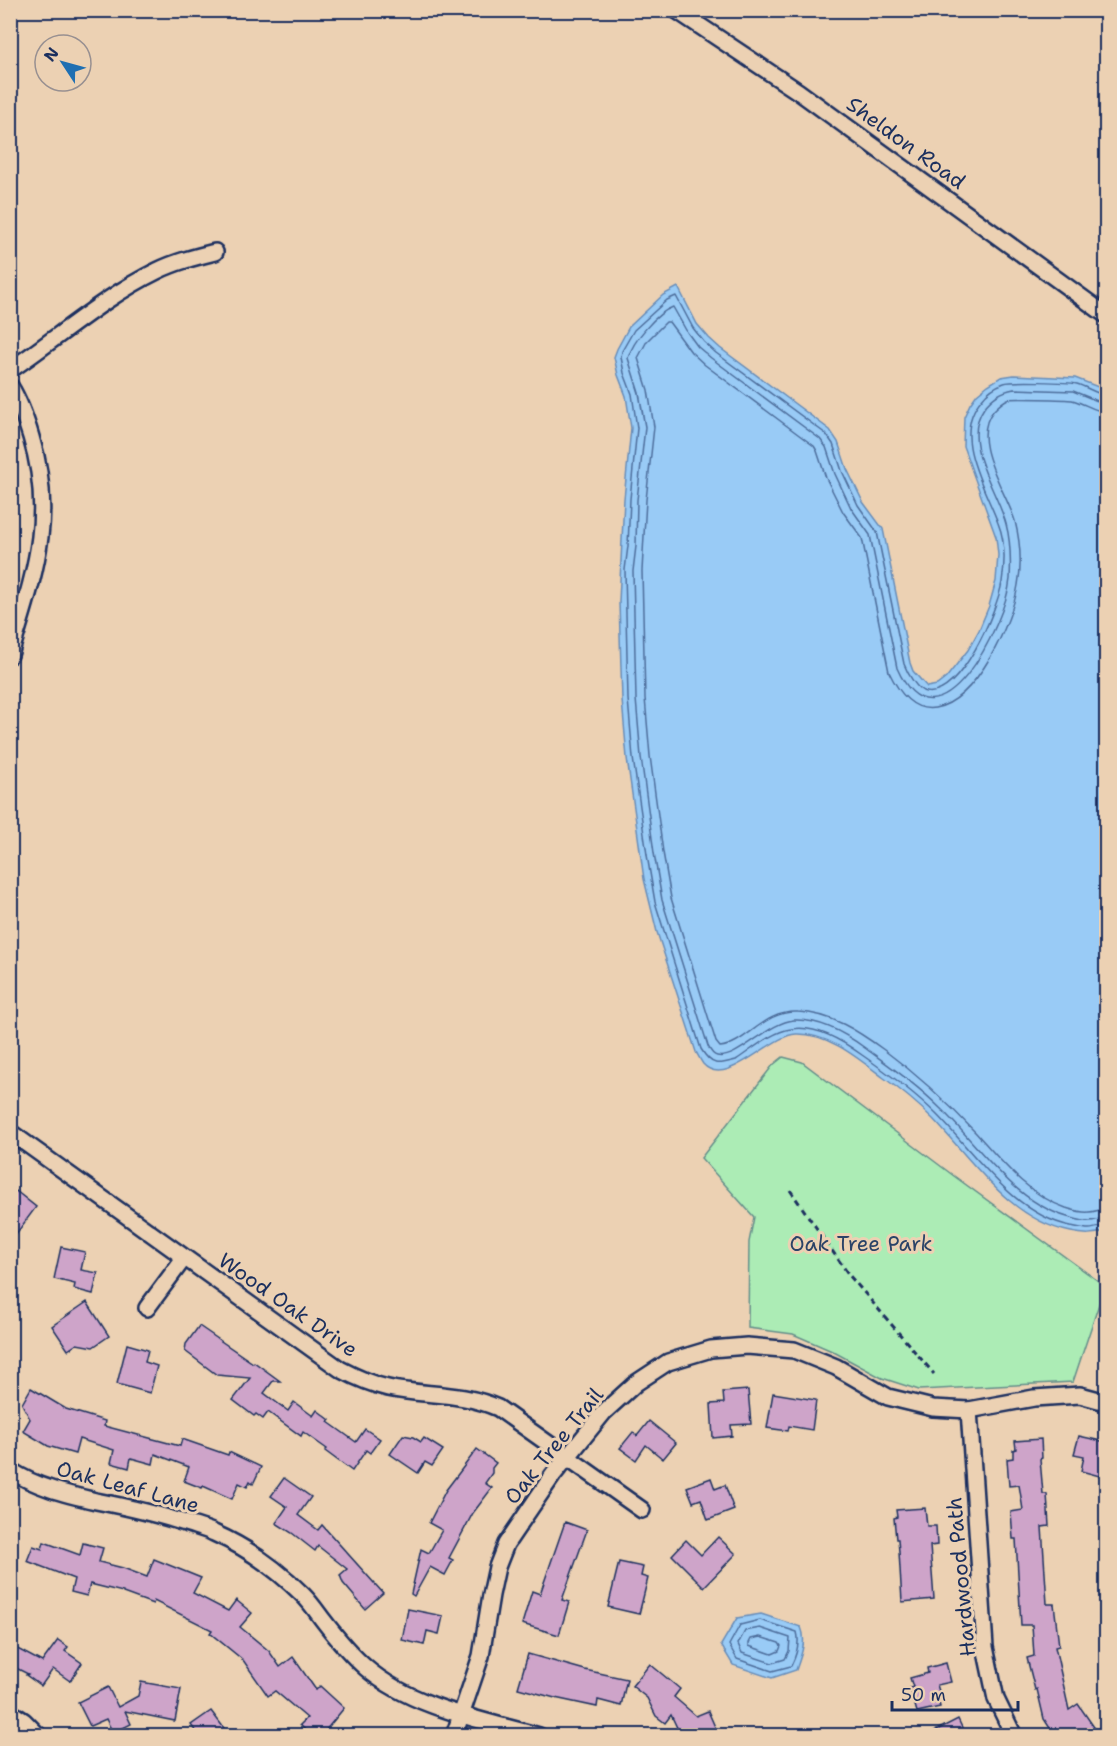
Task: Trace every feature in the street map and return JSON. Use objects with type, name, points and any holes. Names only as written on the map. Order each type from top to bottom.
[{"type":"street","name":"Sheldon Road","points":[[676,10],[799,92],[1107,315]]},
{"type":"street","points":[[10,370],[110,299],[158,270],[215,252]]},
{"type":"street","points":[[10,386],[25,418],[38,458],[43,511],[34,576],[13,637],[10,655]]},
{"type":"street","name":"Wood Oak Drive","points":[[10,1132],[340,1369],[364,1381],[389,1388],[480,1400],[498,1408],[642,1510]]},
{"type":"street","points":[[147,1308],[184,1258]]},
{"type":"street","name":"Oak Tree Trail","points":[[454,1736],[481,1656],[497,1567],[506,1544],[517,1525],[567,1457],[604,1412],[636,1383],[668,1362],[711,1348],[747,1346],[794,1350],[836,1367],[888,1397],[933,1408],[969,1410],[1034,1398],[1080,1395],[1107,1402]]},
{"type":"street","name":"Hardwood Path","points":[[969,1410],[985,1647],[996,1699],[1014,1736]]},
{"type":"street","name":"Oak Leaf Lane","points":[[10,1470],[42,1487],[157,1514],[213,1532],[244,1549],[304,1596],[338,1638],[367,1668],[392,1686],[412,1697],[538,1736]]},
{"type":"street","points":[[10,1712],[24,1721],[39,1736]]},
{"type":"path","points":[[790,1190],[849,1275],[934,1374]]},
{"type":"green space","name":"Oak Tree Park","points":[[783,1057],[802,1062],[1105,1286],[1073,1382],[919,1390],[882,1378],[832,1351],[793,1334],[748,1328],[749,1242],[754,1217],[701,1158],[773,1065]]},
{"type":"water","points":[[678,287],[697,324],[709,338],[830,430],[838,442],[847,469],[863,502],[883,529],[910,663],[913,671],[927,687],[937,685],[946,678],[968,650],[989,606],[996,581],[998,555],[996,537],[963,446],[964,417],[970,404],[988,385],[1001,377],[1014,375],[1075,378],[1106,390],[1106,1231],[1093,1234],[1076,1233],[1049,1225],[1029,1215],[994,1187],[933,1119],[897,1087],[832,1042],[796,1034],[785,1037],[736,1066],[724,1070],[713,1070],[703,1064],[696,1052],[657,932],[644,879],[627,758],[622,700],[619,602],[624,499],[631,428],[626,396],[614,357],[629,327],[663,295]]},
{"type":"water","points":[[761,1614],[801,1627],[803,1643],[796,1670],[772,1678],[733,1665],[721,1645],[737,1618]]},
{"type":"building","points":[[16,1191],[36,1207],[10,1242],[10,1198]]},
{"type":"building","points":[[61,1247],[85,1252],[81,1270],[98,1273],[93,1294],[74,1289],[75,1284],[54,1279]]},
{"type":"building","points":[[87,1302],[109,1336],[93,1347],[77,1344],[68,1350],[52,1326]]},
{"type":"building","points":[[199,1326],[280,1381],[273,1381],[264,1393],[288,1411],[294,1402],[313,1416],[317,1410],[330,1420],[328,1422],[356,1442],[365,1429],[380,1439],[370,1453],[366,1450],[352,1471],[303,1432],[301,1436],[268,1412],[263,1419],[256,1414],[254,1416],[233,1400],[250,1378],[217,1375],[185,1351],[186,1344]]},
{"type":"building","points":[[127,1344],[148,1350],[145,1362],[157,1366],[150,1393],[117,1384]]},
{"type":"building","points":[[31,1388],[66,1409],[105,1421],[104,1426],[180,1446],[182,1439],[228,1455],[229,1452],[261,1467],[253,1484],[250,1481],[247,1487],[239,1483],[232,1499],[203,1486],[202,1488],[184,1481],[189,1467],[155,1454],[153,1464],[131,1458],[129,1468],[111,1463],[114,1450],[79,1439],[75,1454],[48,1446],[23,1431],[30,1419],[22,1404]]},
{"type":"building","points":[[748,1390],[751,1424],[731,1425],[732,1436],[713,1438],[711,1404],[724,1403],[723,1392]]},
{"type":"building","points":[[773,1393],[816,1400],[812,1430],[789,1426],[788,1431],[767,1428]]},
{"type":"building","points":[[649,1421],[676,1443],[663,1459],[646,1445],[636,1460],[620,1448],[633,1432],[637,1436]]},
{"type":"building","points":[[403,1435],[421,1442],[424,1438],[443,1450],[432,1466],[425,1462],[418,1473],[390,1454]]},
{"type":"building","points":[[1079,1436],[1106,1442],[1103,1453],[1107,1453],[1107,1478],[1081,1471],[1084,1456],[1074,1454]]},
{"type":"building","points":[[1041,1439],[1043,1494],[1047,1494],[1049,1526],[1042,1527],[1047,1604],[1054,1604],[1059,1646],[1055,1647],[1069,1710],[1078,1704],[1096,1730],[1087,1736],[1055,1736],[1044,1719],[1027,1658],[1034,1656],[1032,1625],[1021,1625],[1016,1539],[1013,1539],[1011,1512],[1023,1510],[1019,1485],[1009,1486],[1007,1459],[1013,1458],[1013,1450],[1016,1449],[1015,1441]]},
{"type":"building","points":[[477,1449],[496,1463],[485,1483],[492,1488],[473,1513],[449,1558],[453,1560],[445,1575],[430,1567],[414,1596],[411,1594],[421,1549],[429,1553],[442,1530],[429,1523],[446,1490]]},
{"type":"building","points":[[284,1478],[311,1497],[298,1515],[318,1530],[322,1525],[383,1593],[365,1609],[343,1583],[340,1575],[347,1569],[318,1546],[315,1551],[276,1523],[287,1507],[271,1496]]},
{"type":"building","points":[[711,1478],[715,1489],[725,1485],[734,1510],[708,1520],[701,1499],[693,1502],[687,1487]]},
{"type":"building","points":[[925,1508],[927,1526],[936,1526],[937,1545],[930,1546],[934,1599],[902,1602],[898,1539],[896,1539],[894,1518],[897,1517],[896,1510]]},
{"type":"building","points":[[565,1522],[587,1530],[562,1600],[569,1602],[559,1635],[522,1624],[532,1591],[540,1594]]},
{"type":"building","points":[[718,1537],[736,1554],[704,1587],[672,1555],[686,1540],[701,1555]]},
{"type":"building","points":[[44,1542],[80,1555],[83,1543],[103,1548],[99,1562],[147,1577],[154,1559],[201,1578],[193,1593],[228,1611],[236,1600],[252,1613],[240,1627],[269,1651],[280,1667],[293,1657],[316,1690],[320,1686],[344,1708],[321,1736],[312,1736],[300,1725],[307,1718],[275,1691],[268,1696],[243,1660],[210,1633],[212,1630],[154,1601],[153,1604],[123,1592],[90,1584],[87,1596],[71,1592],[74,1579],[27,1561],[33,1546],[42,1549]]},
{"type":"building","points":[[619,1562],[643,1567],[641,1576],[648,1578],[639,1614],[608,1607]]},
{"type":"building","points":[[408,1609],[443,1616],[439,1634],[427,1631],[424,1645],[402,1640]]},
{"type":"building","points":[[58,1640],[68,1647],[65,1651],[82,1663],[70,1681],[53,1669],[41,1686],[26,1675],[28,1674],[10,1665],[10,1645],[42,1662]]},
{"type":"building","points":[[528,1654],[627,1679],[621,1706],[598,1700],[597,1707],[518,1688]]},
{"type":"building","points":[[946,1663],[951,1682],[937,1685],[941,1697],[938,1699],[940,1707],[917,1712],[910,1688],[913,1687],[910,1678],[928,1673],[927,1668]]},
{"type":"building","points":[[650,1664],[680,1689],[674,1697],[696,1716],[708,1711],[719,1736],[681,1736],[671,1715],[665,1723],[656,1716],[647,1698],[632,1686]]},
{"type":"building","points":[[141,1682],[181,1689],[175,1721],[125,1711],[131,1724],[113,1733],[106,1719],[90,1726],[78,1702],[108,1687],[118,1707],[138,1696]]},
{"type":"building","points":[[211,1711],[230,1736],[199,1736],[191,1725]]},
{"type":"building","points":[[958,1719],[966,1736],[925,1736]]}]
